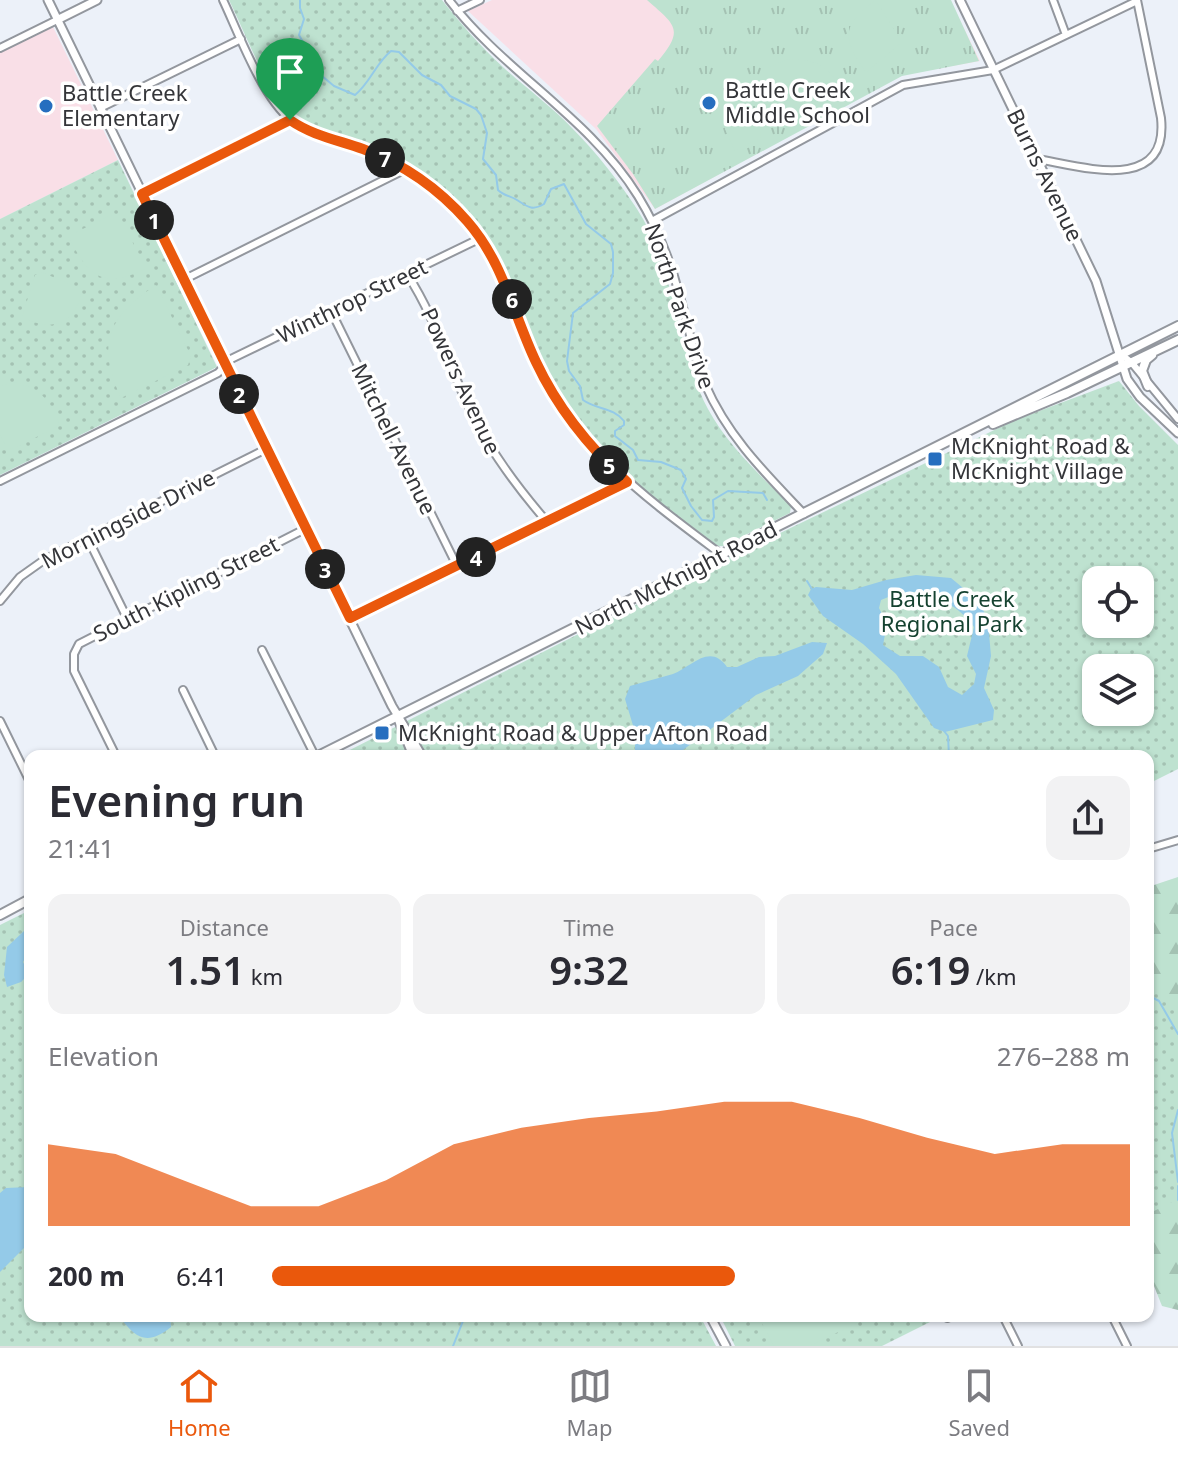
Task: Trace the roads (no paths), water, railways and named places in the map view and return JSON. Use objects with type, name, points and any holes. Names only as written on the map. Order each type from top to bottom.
[{"type":"main road","points":[[955,440],[1178,326]]},
{"type":"main road","points":[[955,440],[1122,368],[1178,340]]},
{"type":"main road","points":[[1148,386],[1143,377],[1143,365],[1158,350]]},
{"type":"main road","name":"North McKnight Road","points":[[329,750],[955,440]]},
{"type":"main road","points":[[0,915],[24,902]]},
{"type":"street","points":[[48,0],[305,529],[398,717],[419,750]]},
{"type":"street","points":[[0,48],[97,0]]},
{"type":"street","points":[[223,0],[271,97],[290,120],[310,132],[367,151],[406,169],[452,205],[481,238],[507,285],[526,340],[574,426],[627,482],[722,555]]},
{"type":"street","name":"North Park Drive","points":[[449,0],[499,54],[598,144],[630,183],[652,221],[676,281],[699,367],[722,420],[759,469],[804,514]]},
{"type":"street","points":[[457,11],[480,0]]},
{"type":"street","name":"Burns Avenue","points":[[960,0],[1097,284],[1115,346],[1121,354],[1122,368]]},
{"type":"street","points":[[1053,0],[1066,35]]},
{"type":"street","points":[[652,221],[903,85],[993,70],[1137,0],[1161,118],[1162,135],[1157,148],[1141,165],[1123,171],[1037,159]]},
{"type":"street","points":[[100,108],[241,39]]},
{"type":"street","points":[[142,194],[290,120]]},
{"type":"street","points":[[183,280],[406,169]]},
{"type":"street","name":"Winthrop Street","points":[[0,481],[218,373],[231,359],[481,238]]},
{"type":"street","name":"Powers Avenue","points":[[407,274],[441,335],[465,398],[487,442],[548,523]]},
{"type":"street","name":"Mitchell Avenue","points":[[331,311],[457,566]]},
{"type":"street","points":[[1121,354],[1178,419]]},
{"type":"street","points":[[1122,368],[1135,391],[1178,433]]},
{"type":"street","name":"Morningside Drive","points":[[0,601],[31,568],[266,449]]},
{"type":"street","points":[[350,618],[627,482]]},
{"type":"street","name":"South Kipling Street","points":[[113,750],[74,671],[74,654],[85,639],[305,529]]},
{"type":"street","points":[[88,539],[127,618]]},
{"type":"street","points":[[262,650],[313,750]]},
{"type":"street","points":[[183,690],[212,750]]},
{"type":"street","points":[[398,717],[410,750]]},
{"type":"street","points":[[0,721],[24,770]]},
{"type":"street","points":[[1154,847],[1178,840]]},
{"type":"street","points":[[713,1322],[726,1346]]},
{"type":"street","points":[[1006,1322],[1018,1346]]},
{"type":"street","points":[[1115,1322],[1127,1346]]},
{"type":"water","points":[[916,575],[951,578],[980,602],[988,622],[991,656],[984,688],[994,710],[993,720],[945,732],[934,728],[896,674],[863,644],[823,616],[808,595],[816,587],[852,590]],"holes":[[[916,592],[955,608],[974,627],[967,656],[976,674],[974,684],[962,695],[948,687],[939,667],[923,656],[900,656],[883,645],[887,624],[879,608],[881,600],[898,593]]]},
{"type":"water","points":[[812,642],[827,643],[823,654],[798,676],[756,695],[683,750],[635,750],[635,732],[625,699],[630,686],[673,674],[707,656],[721,660],[727,667],[737,667],[759,657],[775,656]]},
{"type":"water","points":[[24,931],[24,979],[7,987],[4,975],[7,947]]},
{"type":"water","points":[[24,1187],[24,1248],[0,1272],[0,1193],[6,1188]]},
{"type":"water","points":[[124,1322],[171,1322],[171,1327],[155,1337],[142,1337]]},
{"type":"waterway","points":[[300,0],[304,19],[299,35],[322,76],[334,86],[355,95],[391,51],[399,52],[422,75],[481,115],[487,133],[483,159],[496,175],[498,190],[533,208],[544,204],[551,189],[564,184],[586,224],[611,244],[613,273],[610,284],[573,313],[567,361],[569,371],[580,386],[583,400],[615,413],[624,421],[624,425],[615,431],[615,436],[633,450],[638,460],[661,462],[681,470],[686,479],[682,488],[702,520],[712,521],[713,500],[728,491],[763,493],[767,500]]},
{"type":"waterway","points":[[807,581],[813,591]]},
{"type":"waterway","points":[[944,731],[948,736],[949,750]]},
{"type":"waterway","points":[[1154,998],[1159,1001],[1178,1034]]},
{"type":"waterway","points":[[1178,1110],[1172,1133],[1178,1182]]},
{"type":"waterway","points":[[1178,1186],[1178,1200]]},
{"type":"waterway","points":[[453,1346],[463,1322]]},
{"type":"place","name":"Battle Creek Middle School","points":[[709,103]]},
{"type":"place","name":"Battle Creek Elementary","points":[[46,106]]},
{"type":"place","name":"McKnight Road & McKnight Village","points":[[935,459]]},
{"type":"place","name":"McKnight Road & Upper Afton Road","points":[[382,733]]},
{"type":"park label","name":"Battle Creek Regional Park","points":[[952,612]]}]
